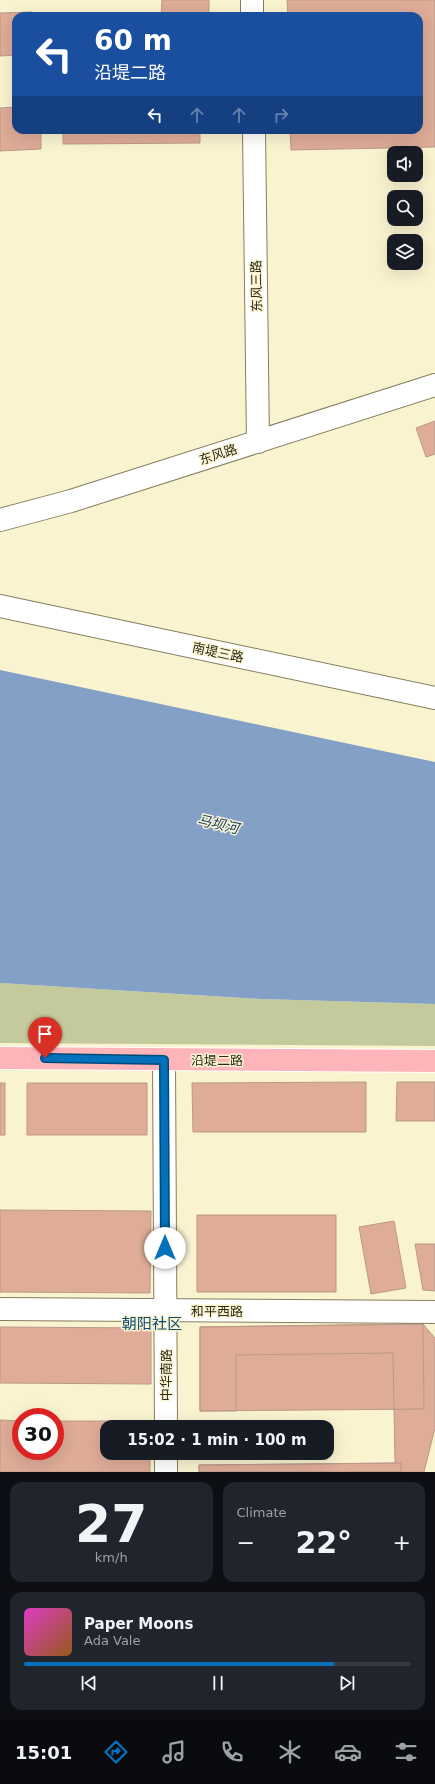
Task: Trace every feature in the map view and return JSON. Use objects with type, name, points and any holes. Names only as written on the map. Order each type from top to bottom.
[{"type":"main road","name":"沿堤二路","points":[[0,1058],[435,1061]]},
{"type":"street","points":[[252,0],[252,12]]},
{"type":"street","name":"东风三路","points":[[254,134],[258,442]]},
{"type":"street","name":"东风路","points":[[0,520],[70,501],[435,385]]},
{"type":"street","name":"南堤三路","points":[[0,606],[435,698]]},
{"type":"street","name":"中华南路","points":[[164,1060],[166,1420]]},
{"type":"street","name":"和平西路","points":[[0,1309],[435,1312]]},
{"type":"street","points":[[166,1460],[166,1472]]},
{"type":"green space","points":[[0,983],[261,999],[435,1004],[435,1046],[0,1043]]},
{"type":"water","name":"马坝河","points":[[0,670],[435,762],[435,1004],[261,999],[0,983]]},
{"type":"building","points":[[162,0],[209,0],[209,12],[161,12]]},
{"type":"building","points":[[287,0],[435,0],[435,147],[387,146],[387,148],[291,150],[290,134],[423,134],[423,12],[288,12]]},
{"type":"building","points":[[0,13],[12,13],[12,55],[0,56]]},
{"type":"building","points":[[12,107],[12,134],[41,134],[41,149],[0,151],[0,108]]},
{"type":"building","points":[[63,134],[200,134],[200,143],[63,144]]},
{"type":"building","points":[[435,421],[435,454],[426,457],[416,428]]},
{"type":"building","points":[[366,1082],[366,1132],[193,1132],[192,1083]]},
{"type":"building","points":[[397,1082],[435,1082],[435,1121],[396,1121]]},
{"type":"building","points":[[0,1083],[5,1083],[5,1135],[0,1135]]},
{"type":"building","points":[[27,1083],[147,1083],[147,1135],[27,1135]]},
{"type":"building","points":[[0,1210],[151,1211],[150,1293],[0,1292]]},
{"type":"building","points":[[197,1215],[336,1215],[336,1292],[197,1292]]},
{"type":"building","points":[[394,1221],[406,1288],[371,1294],[359,1227]]},
{"type":"building","points":[[415,1244],[435,1244],[435,1291],[423,1290]]},
{"type":"building","points":[[423,1324],[424,1409],[200,1411],[200,1327]]},
{"type":"building","points":[[423,1324],[435,1338],[435,1428],[424,1472],[199,1472],[199,1465],[395,1463],[393,1353],[236,1355],[236,1411],[200,1411],[200,1327]]},
{"type":"building","points":[[0,1327],[151,1328],[151,1384],[0,1383]]},
{"type":"building","points":[[0,1420],[12,1421],[12,1460],[64,1460],[64,1421],[100,1421],[100,1460],[150,1460],[150,1472],[0,1472]]},
{"type":"building","points":[[401,1463],[401,1472],[199,1472],[199,1465]]},
{"type":"district","name":"朝阳社区","points":[[152,1324]]},
{"type":"route","points":[[45,1058],[164,1060],[165,1248]]}]
